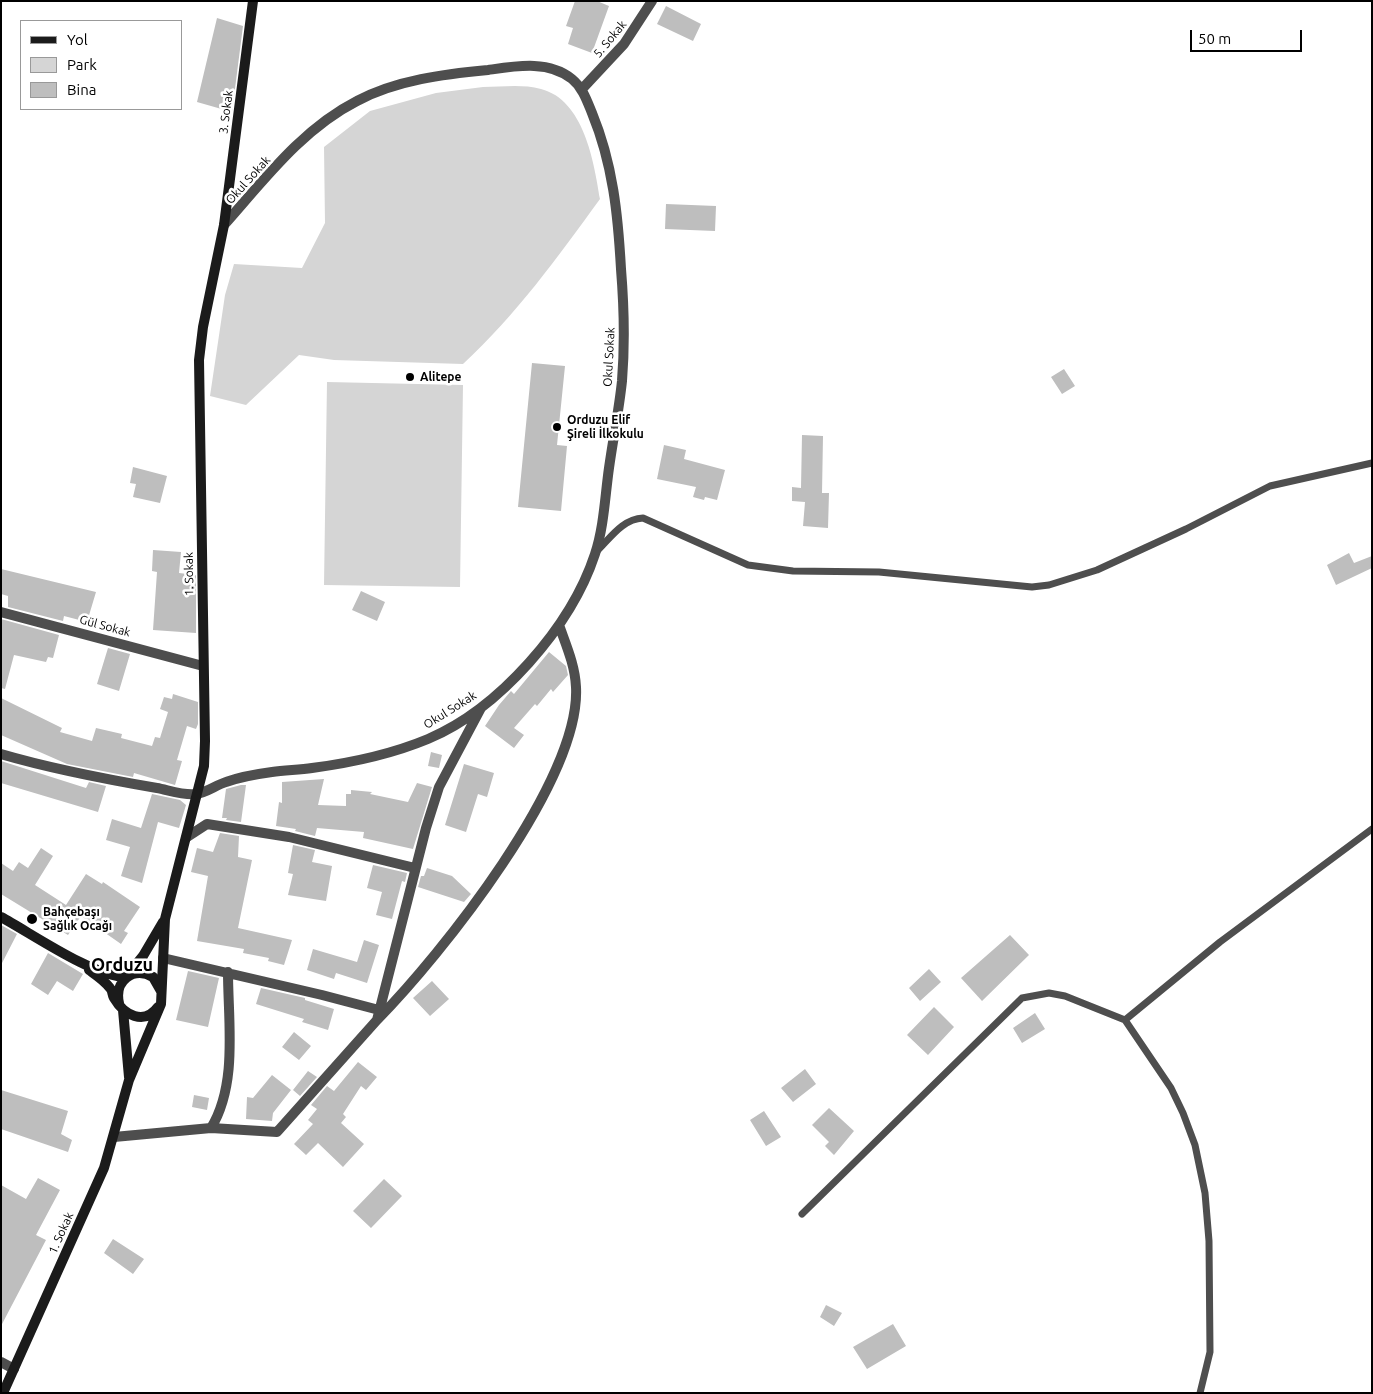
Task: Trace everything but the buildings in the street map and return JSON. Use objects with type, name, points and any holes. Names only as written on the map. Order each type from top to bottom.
[{"type":"street","name":"3. Sokak","points":[[224,225],[253,1]]},
{"type":"street","name":"5. Sokak","points":[[582,89],[624,44],[652,1]]},
{"type":"street","name":"Okul Sokak","points":[[195,795],[227,781],[366,758],[425,740],[447,730],[481,707],[511,680],[559,625],[580,588],[595,553],[622,379],[624,305],[619,228],[612,175],[600,131],[582,89],[571,78],[554,68],[527,66],[441,76],[394,86],[358,100],[319,125],[290,152],[224,225]]},
{"type":"street","name":"1. Sokak","points":[[165,919],[187,837],[195,795],[204,766],[206,705],[203,666],[199,360],[203,328],[224,225]]},
{"type":"street","name":"Gül Sokak","points":[[1,612],[203,666]]},
{"type":"street","points":[[114,1137],[211,1128],[277,1132],[378,1015],[424,970],[522,835],[547,788],[563,750],[573,716],[576,688],[572,660],[559,625]]},
{"type":"street","points":[[378,1015],[415,868],[439,788],[481,707]]},
{"type":"street","points":[[1,754],[40,766],[195,795]]},
{"type":"street","points":[[187,837],[207,824],[289,837],[415,868]]},
{"type":"street","points":[[1,917],[74,958],[109,975],[126,977],[140,972],[153,977],[158,982],[162,996],[158,1008],[144,1017],[136,1017],[121,1007],[114,998],[112,989],[74,958]]},
{"type":"street","points":[[129,1080],[161,1004],[165,919]]},
{"type":"street","points":[[129,1080],[118,988],[143,956],[165,919]]},
{"type":"street","points":[[163,958],[228,972],[378,1015]]},
{"type":"street","points":[[211,1128],[219,1115],[225,1091],[229,1055],[228,972]]},
{"type":"street","name":"1. Sokak","points":[[3,1393],[104,1168],[129,1080]]},
{"type":"street","points":[[1,1362],[14,1369]]},
{"type":"lane","points":[[595,553],[624,524],[633,519],[644,518],[748,565],[773,569],[879,572],[980,581],[1009,586],[1049,585],[1097,570],[1186,529],[1270,486],[1372,463]]},
{"type":"lane","points":[[1125,1020],[1220,942],[1372,829]]},
{"type":"lane","points":[[802,1214],[1022,998],[1034,994],[1049,993],[1065,996],[1125,1020],[1171,1088],[1179,1105],[1195,1145],[1205,1193],[1209,1241],[1210,1352],[1200,1393]]},
{"type":"green space","points":[[483,87],[534,87],[556,95],[568,106],[577,119],[590,151],[600,199],[519,306],[463,364],[334,360],[299,355],[246,405],[210,396],[225,295],[234,264],[302,268],[325,223],[324,147],[370,111],[436,93]]},
{"type":"green space","points":[[327,382],[463,385],[460,587],[324,585]]},
{"type":"place","name":"Alitepe","points":[[410,377]]},
{"type":"place","name":"Orduzu Elif Şireli İlkokulu","points":[[557,427]]},
{"type":"place","name":"Bahçebaşı Sağlık Ocağı","points":[[32,919]]},
{"type":"district","name":"Orduzu","points":[[122,965]]}]
